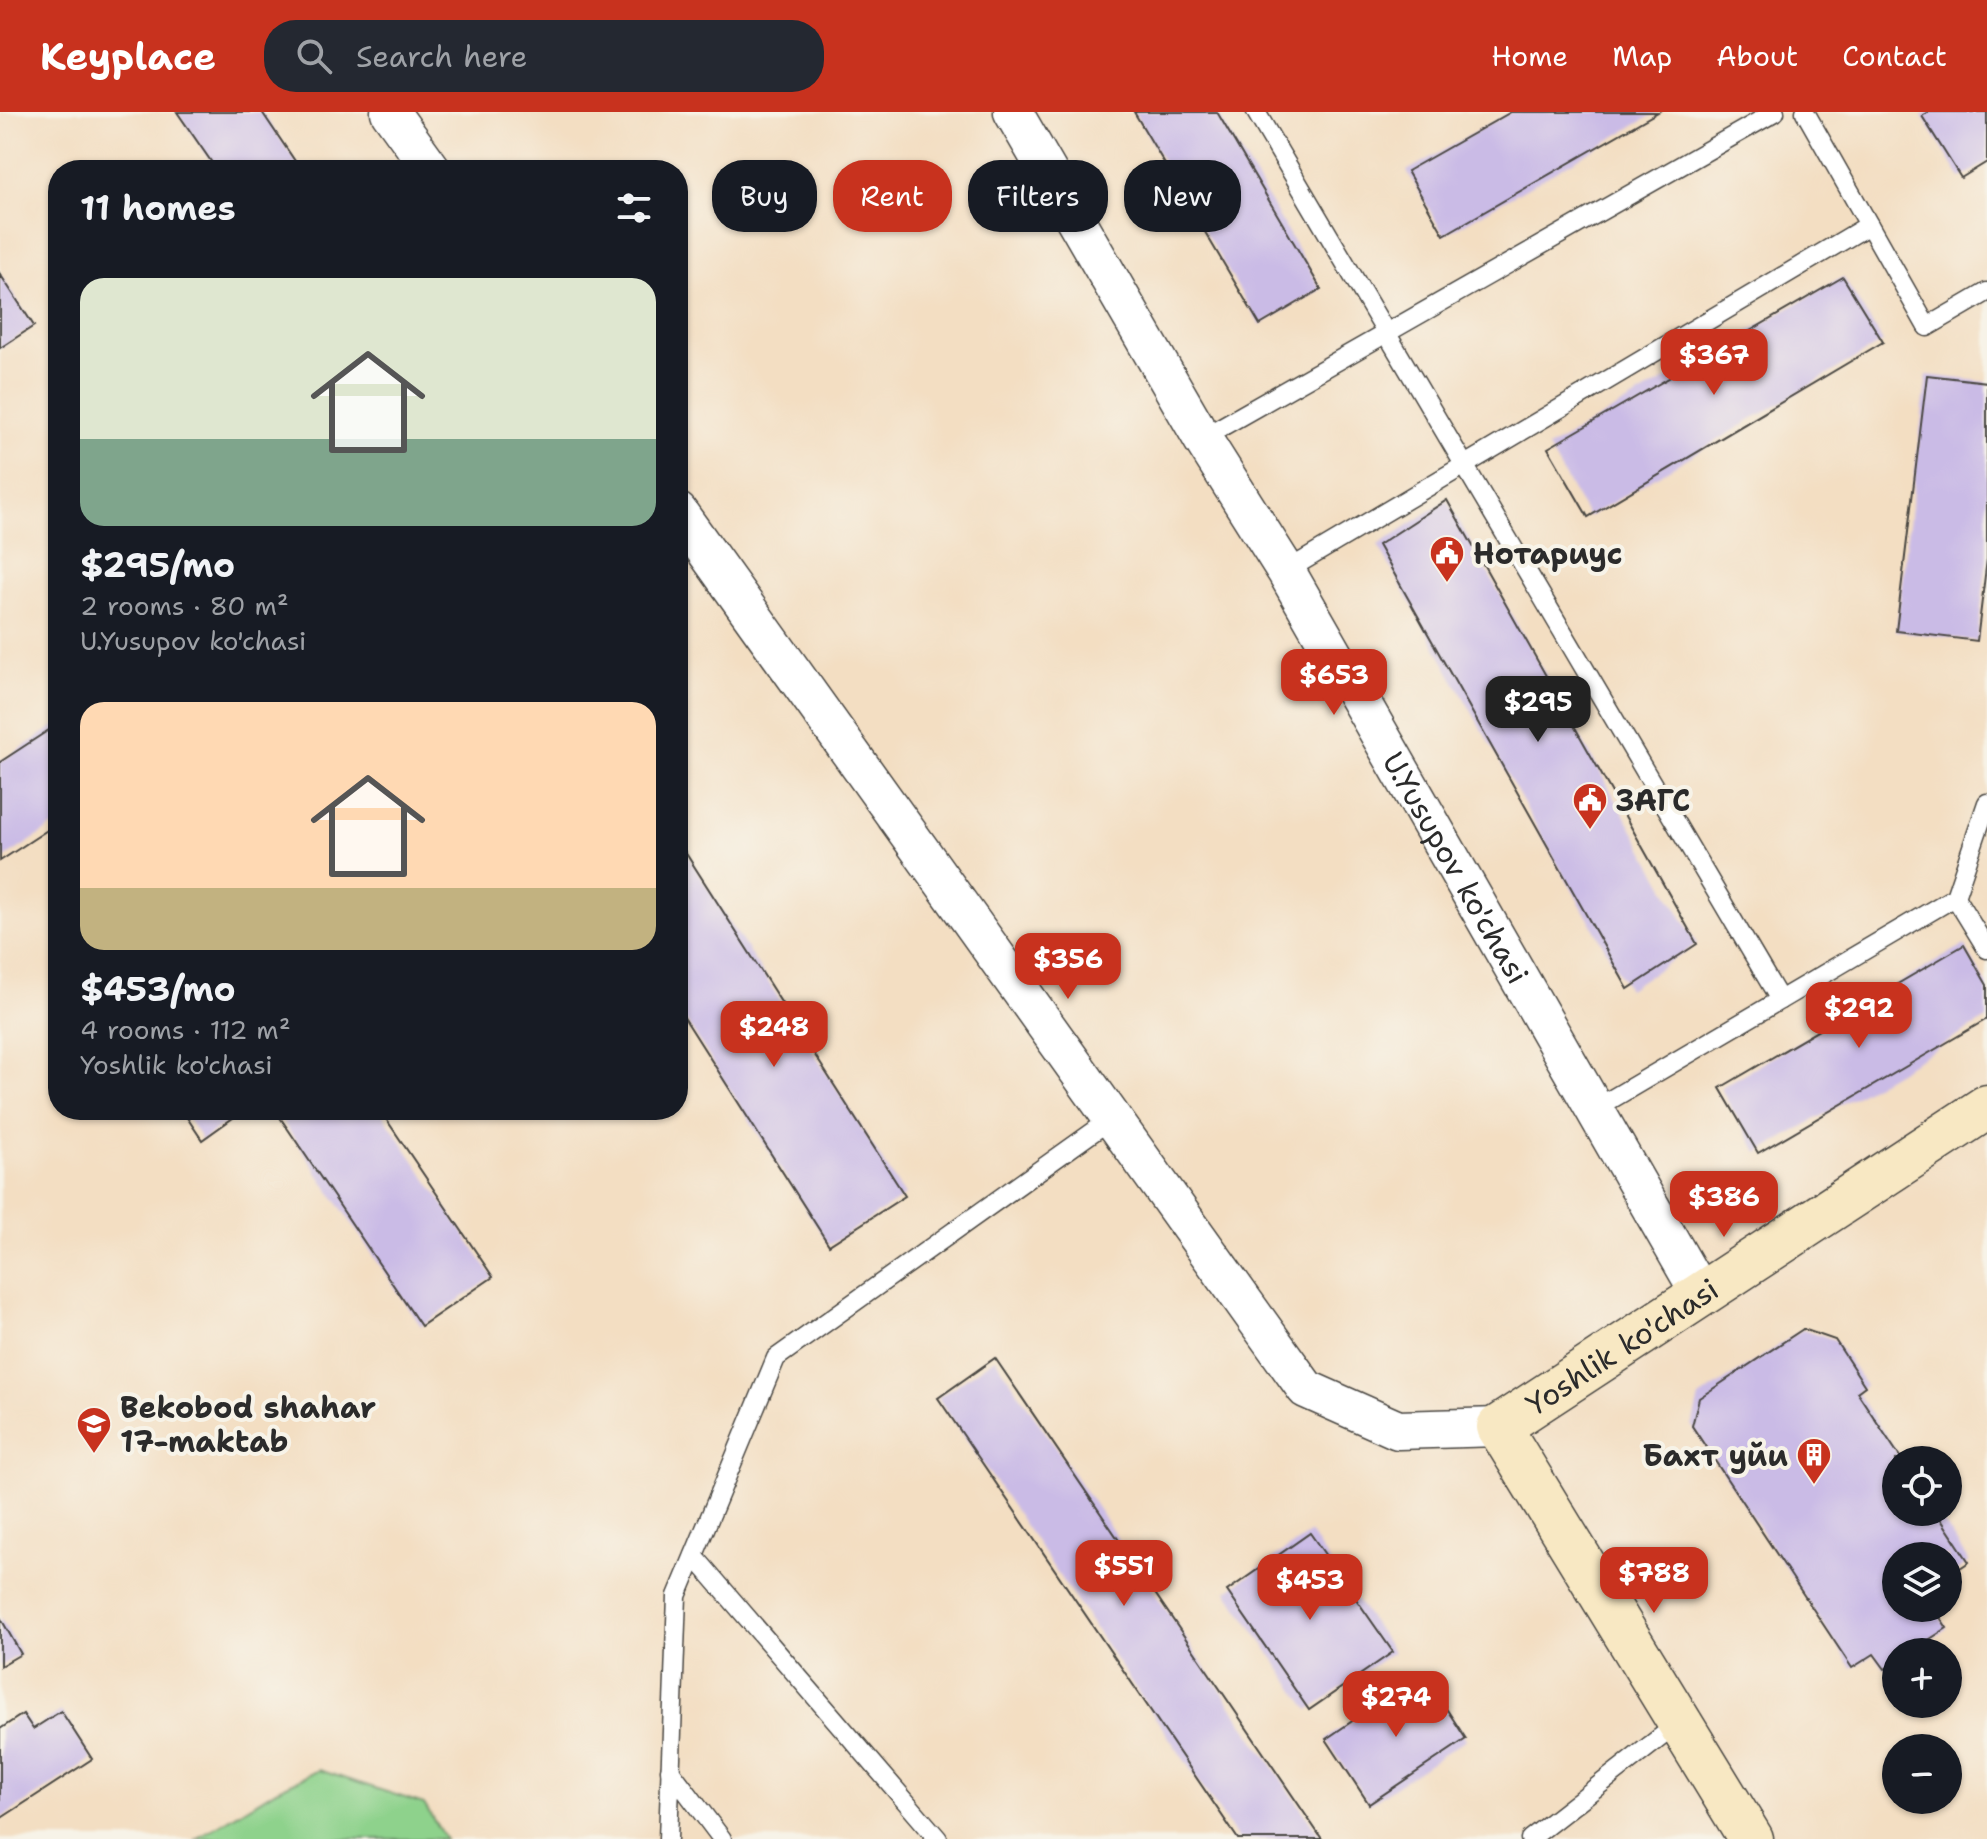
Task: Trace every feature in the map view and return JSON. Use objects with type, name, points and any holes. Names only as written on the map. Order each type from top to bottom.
[{"type":"street","points":[[390,112],[425,160]]},
{"type":"street","name":"U.Yusupov ko'chasi","points":[[1013,112],[1202,438],[1286,571],[1701,1295]]},
{"type":"street","points":[[688,526],[1306,1389],[1398,1430],[1499,1427],[1751,1839]]},
{"type":"street","name":"Yoshlik ko'chasi","points":[[1499,1427],[1987,1107]]},
{"type":"lane","points":[[1256,112],[1780,1000]]},
{"type":"lane","points":[[1202,438],[1775,112]]},
{"type":"lane","points":[[1805,112],[1927,327],[1987,292]]},
{"type":"lane","points":[[1286,571],[1869,225]]},
{"type":"lane","points":[[1593,1110],[1955,897],[1987,803]]},
{"type":"lane","points":[[1955,897],[1987,949]]},
{"type":"lane","points":[[668,1839],[677,1596],[776,1358],[1114,1117]]},
{"type":"lane","points":[[694,1556],[938,1839]]},
{"type":"lane","points":[[1530,1839],[1680,1722]]},
{"type":"lane","points":[[670,1770],[722,1839]]},
{"type":"green space","points":[[319,1770],[424,1804],[445,1839],[197,1839],[276,1790]]},
{"type":"building","points":[[177,112],[262,112],[294,160],[210,160]]},
{"type":"building","points":[[1134,112],[1217,112],[1321,289],[1260,325],[1205,232],[1241,232],[1241,160],[1162,160]]},
{"type":"building","points":[[1511,112],[1658,112],[1444,235],[1407,171]]},
{"type":"building","points":[[1929,112],[1987,112],[1987,162],[1961,178],[1922,116]]},
{"type":"building","points":[[0,274],[34,326],[0,348]]},
{"type":"building","points":[[1843,277],[1883,342],[1588,517],[1548,448]]},
{"type":"building","points":[[1927,375],[1987,382],[1987,559],[1977,641],[1896,631]]},
{"type":"building","points":[[1447,500],[1697,944],[1628,989],[1378,545]]},
{"type":"building","points":[[48,731],[48,830],[0,861],[0,762]]},
{"type":"building","points":[[688,857],[905,1196],[829,1245],[688,1024]]},
{"type":"building","points":[[1964,945],[1987,985],[1987,1019],[1758,1153],[1720,1088]]},
{"type":"building","points":[[189,1120],[230,1120],[202,1140]]},
{"type":"building","points":[[282,1120],[387,1120],[493,1277],[421,1326]]},
{"type":"building","name":"Бахт уйи","points":[[1803,1329],[1835,1340],[1865,1386],[1857,1392],[1893,1446],[1882,1446],[1882,1526],[1945,1526],[1956,1542],[1882,1542],[1882,1622],[1943,1622],[1947,1628],[1932,1638],[1882,1638],[1882,1665],[1874,1654],[1852,1668],[1692,1426],[1699,1398]]},
{"type":"building","points":[[995,1358],[1322,1839],[1238,1839],[938,1398]]},
{"type":"building","points":[[1310,1533],[1393,1652],[1309,1710],[1227,1591]]},
{"type":"building","name":"Бахт уйи","points":[[1962,1551],[1969,1562],[1962,1567]]},
{"type":"building","points":[[0,1617],[21,1654],[0,1666]]},
{"type":"building","points":[[1423,1673],[1466,1739],[1369,1804],[1326,1739]]},
{"type":"building","points":[[61,1711],[92,1759],[0,1819],[0,1729],[23,1714],[33,1729]]},
{"type":"place","name":"Нотариус","points":[[1447,584]]},
{"type":"place","name":"ЗАГС","points":[[1590,831]]},
{"type":"place","name":"Bekobod shahar 17-maktab","points":[[94,1455]]},
{"type":"place","name":"Бахт уйи","points":[[1814,1486]]}]
